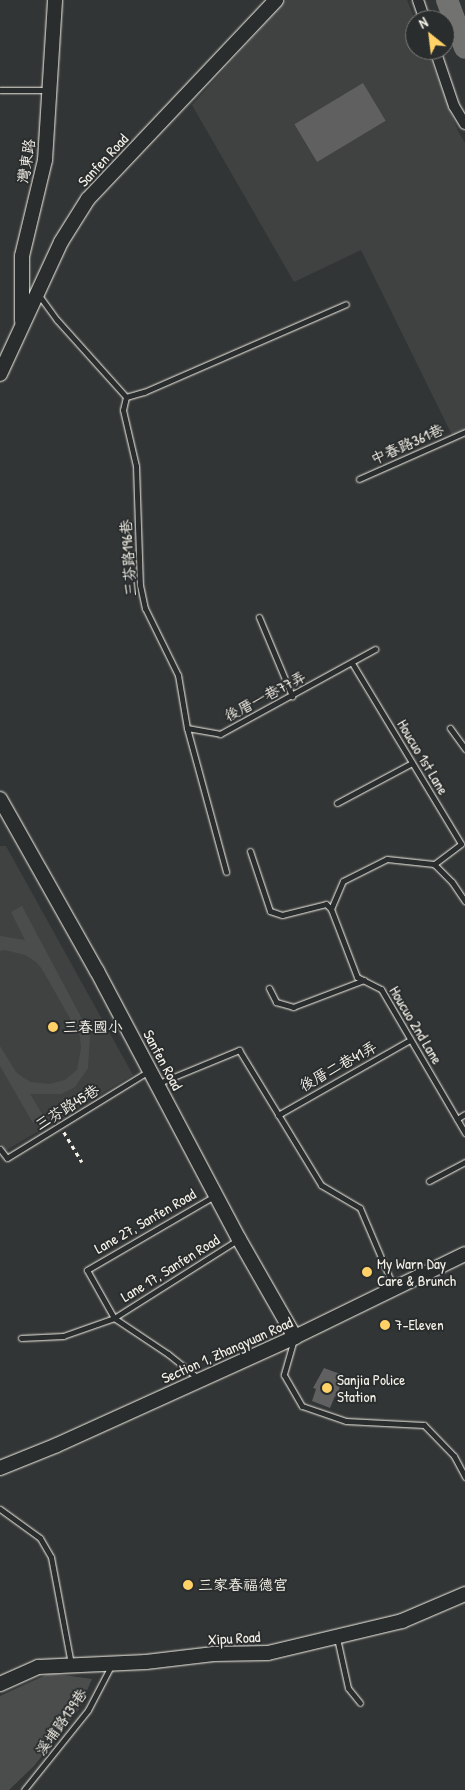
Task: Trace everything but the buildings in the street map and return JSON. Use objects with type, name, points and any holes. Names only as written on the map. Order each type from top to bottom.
[{"type":"street","name":"灣東路","points":[[22,325],[22,256],[45,160],[55,0]]},
{"type":"street","name":"Sanfen Road","points":[[0,374],[61,242],[88,199],[276,0]]},
{"type":"street","points":[[438,60],[454,106],[465,124]]},
{"type":"street","name":"Sanfen Road","points":[[0,799],[97,971],[156,1084],[295,1337]]},
{"type":"street","name":"Section 1, Zhangyuan Road","points":[[0,1468],[67,1441],[295,1337],[465,1254]]},
{"type":"street","name":"Xipu Road","points":[[0,1684],[38,1667],[71,1664],[112,1664],[214,1654],[268,1653],[402,1621],[465,1594]]},
{"type":"lane","points":[[0,90],[49,90]]},
{"type":"lane","points":[[37,292],[57,320],[126,397],[144,392],[346,304]]},
{"type":"lane","name":"三芬路196巷","points":[[126,397],[123,410],[136,466],[140,585],[145,608],[178,675],[187,728],[226,872]]},
{"type":"lane","name":"中春路361巷","points":[[359,479],[465,432]]},
{"type":"lane","points":[[259,617],[292,696]]},
{"type":"lane","name":"後厝一巷77弄","points":[[187,728],[220,734],[375,649]]},
{"type":"lane","name":"Houcuo 1st Lane","points":[[352,663],[463,843],[434,864]]},
{"type":"lane","points":[[450,728],[465,749]]},
{"type":"lane","points":[[337,804],[412,763]]},
{"type":"lane","points":[[250,851],[270,911],[282,915],[326,904],[331,909],[343,881],[387,859],[434,864],[452,882],[465,901]]},
{"type":"lane","name":"Houcuo 2nd Lane","points":[[331,909],[357,976],[381,989],[465,1133]]},
{"type":"lane","points":[[269,988],[276,1002],[293,1007],[364,980]]},
{"type":"lane","name":"後厝二巷41弄","points":[[278,1115],[410,1040]]},
{"type":"lane","points":[[156,1084],[238,1050],[321,1185],[360,1208],[394,1289]]},
{"type":"lane","name":"三芬路45巷","points":[[0,1149],[7,1158],[150,1070]]},
{"type":"lane","points":[[456,1119],[465,1114]]},
{"type":"lane","points":[[429,1180],[465,1162]]},
{"type":"lane","name":"Lane 27, Sanfen Road","points":[[114,1318],[86,1270],[216,1194]]},
{"type":"lane","name":"Lane 17, Sanfen Road","points":[[21,1338],[63,1336],[114,1318],[240,1239]]},
{"type":"lane","points":[[114,1318],[168,1354],[199,1380]]},
{"type":"lane","points":[[295,1337],[284,1375],[302,1406],[346,1421],[424,1425],[454,1456],[464,1473]]},
{"type":"lane","points":[[0,1509],[40,1538],[50,1557],[71,1664]]},
{"type":"lane","points":[[337,1638],[348,1688],[360,1703]]},
{"type":"lane","name":"溪埔路139巷","points":[[24,1790],[88,1710],[112,1664]]},
{"type":"path","points":[[60,1126],[82,1162]]},
{"type":"shaded area","points":[[286,0],[407,0],[411,10],[405,10],[405,60],[431,60],[458,131],[465,143],[465,432],[453,437],[361,250],[294,282],[192,105]]},
{"type":"shaded area","name":"三春國小","points":[[0,846],[6,846],[133,1075],[5,1151],[0,1143]]},
{"type":"shaded area","points":[[22,906],[90,1034],[88,1068],[75,1087],[61,1094],[30,1094],[44,1117],[33,1123],[0,1066],[0,1046],[16,1072],[31,1082],[49,1084],[65,1080],[77,1070],[81,1048],[80,1036],[42,969],[36,962],[25,955],[5,950],[0,951],[0,936],[25,940],[11,912]]},
{"type":"shaded area","points":[[50,1673],[92,1679],[79,1709],[34,1766],[9,1790],[0,1790],[0,1696]]},
{"type":"waterway","points":[[447,0],[465,48]]},
{"type":"place","name":"三春國小","points":[[53,1027]]},
{"type":"place","name":"My Warn Day Care & Brunch","points":[[367,1272]]},
{"type":"place","name":"7-Eleven","points":[[385,1325]]},
{"type":"place","name":"Sanjia Police Station","points":[[327,1388]]},
{"type":"place","name":"三家春福德宮","points":[[188,1585]]}]
